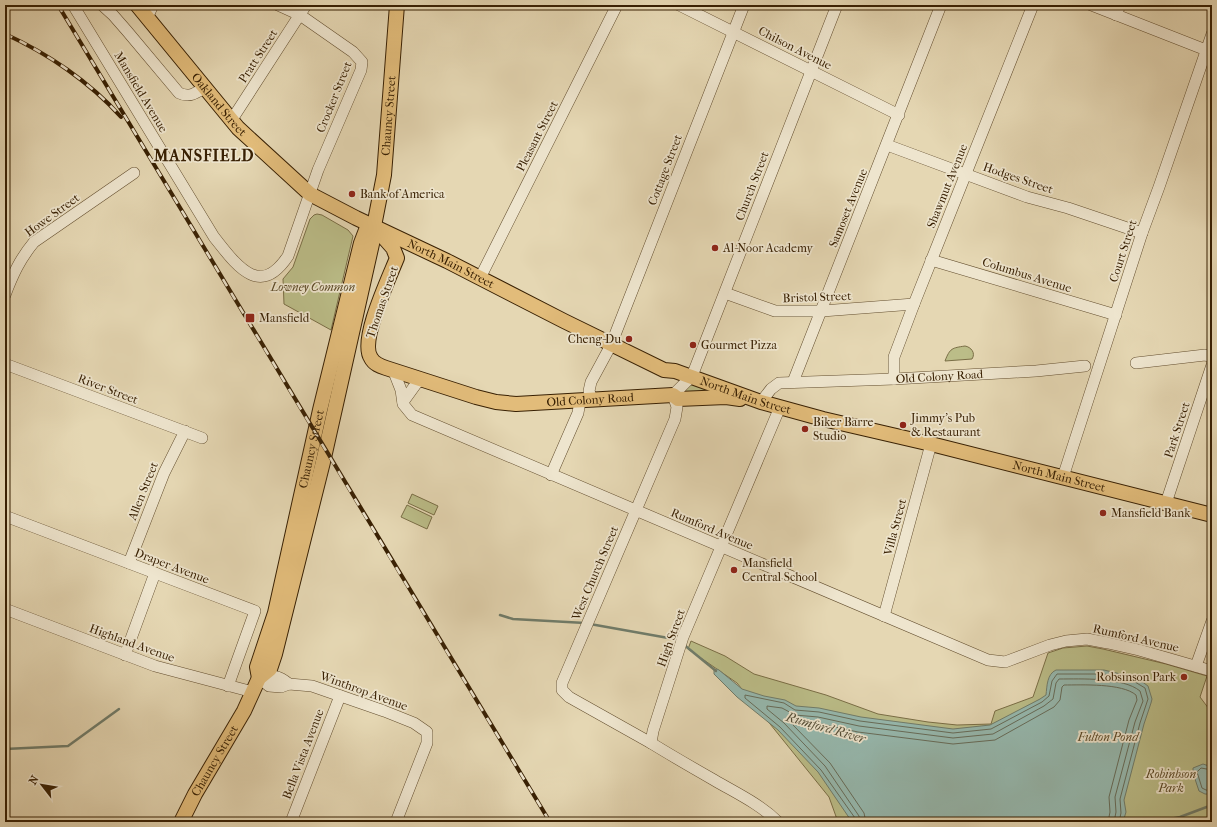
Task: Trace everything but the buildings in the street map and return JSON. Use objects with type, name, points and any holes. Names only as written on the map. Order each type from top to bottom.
[{"type":"main road","name":"Oakland Street","points":[[137,5],[150,11],[204,88],[231,121],[310,194]]},
{"type":"main road","name":"Chauncy Street","points":[[181,822],[194,794],[244,711],[259,678],[257,667],[275,613],[320,410],[361,243],[366,230],[374,226],[384,175],[397,5]]},
{"type":"main road","name":"North Main Street","points":[[310,194],[611,345],[664,370],[675,371],[692,376],[761,402],[874,432],[931,444],[1212,515]]},
{"type":"main road","name":"Thomas Street","points":[[374,226],[393,248],[397,258],[376,311],[367,344],[368,354],[375,363],[394,372]]},
{"type":"main road","points":[[397,258],[403,253],[411,250],[429,254]]},
{"type":"main road","points":[[664,370],[673,382],[674,388],[672,395]]},
{"type":"main road","name":"Old Colony Road","points":[[394,372],[496,402],[516,404],[672,395],[678,399],[726,397],[761,402]]},
{"type":"street","name":"Mansfield Avenue","points":[[73,5],[214,237],[240,268],[247,273],[256,276],[266,275],[276,271],[282,265],[288,256],[310,194]]},
{"type":"street","points":[[102,5],[127,31],[179,93],[184,96],[191,95],[204,88]]},
{"type":"street","points":[[278,5],[300,15]]},
{"type":"street","name":"Pratt Street","points":[[231,121],[306,5]]},
{"type":"street","name":"Pleasant Street","points":[[480,278],[617,5]]},
{"type":"street","name":"Chilson Avenue","points":[[679,5],[899,115]]},
{"type":"street","name":"Cottage Street","points":[[551,475],[578,413],[586,401],[591,382],[611,345],[744,5]]},
{"type":"street","name":"Church Street","points":[[692,376],[837,5]]},
{"type":"street","name":"Samoset Avenue","points":[[793,382],[941,5]]},
{"type":"street","name":"Shawmut Avenue","points":[[894,379],[894,357],[1033,5]]},
{"type":"street","points":[[1091,5],[1118,10],[1206,50]]},
{"type":"street","name":"Crocker Street","points":[[300,15],[354,52],[362,62],[361,70],[327,148],[310,194]]},
{"type":"street","name":"Court Street","points":[[1063,477],[1142,233],[1212,34]]},
{"type":"street","name":"Hodges Street","points":[[887,145],[1027,196],[1142,233]]},
{"type":"street","name":"Howe Street","points":[[5,295],[22,256],[34,242],[134,173]]},
{"type":"street","name":"Columbus Avenue","points":[[932,260],[1116,315]]},
{"type":"street","name":"Bristol Street","points":[[725,293],[775,311],[822,311],[914,304]]},
{"type":"street","points":[[1136,363],[1205,355],[1212,357]]},
{"type":"street","name":"River Street","points":[[5,364],[202,438]]},
{"type":"street","name":"Park Street","points":[[1166,504],[1212,365]]},
{"type":"street","name":"Old Colony Road","points":[[793,382],[894,379],[1036,371],[1085,366]]},
{"type":"street","name":"Rumford Avenue","points":[[394,372],[401,390],[403,402],[407,410],[412,415],[988,660],[1005,662],[1050,645],[1066,641],[1087,639],[1116,644],[1212,671]]},
{"type":"street","points":[[672,395],[692,376]]},
{"type":"street","points":[[403,402],[416,384],[421,380]]},
{"type":"street","points":[[761,402],[779,383],[793,382]]},
{"type":"street","name":"West Church Street","points":[[651,743],[569,697],[562,690],[563,677],[675,419],[677,407],[672,395]]},
{"type":"street","name":"High Street","points":[[651,743],[653,731],[681,642],[780,407]]},
{"type":"street","name":"Allen Street","points":[[129,563],[164,473],[185,431]]},
{"type":"street","name":"Villa Street","points":[[884,616],[931,444]]},
{"type":"street","name":"Draper Avenue","points":[[5,516],[255,611],[228,686]]},
{"type":"street","points":[[125,655],[155,573]]},
{"type":"street","name":"Highland Avenue","points":[[5,609],[155,666],[253,692]]},
{"type":"street","points":[[1196,666],[1212,621]]},
{"type":"street","name":"Winthrop Avenue","points":[[259,678],[272,675],[284,679],[289,684],[312,686],[390,713],[414,723],[427,732],[428,743],[396,822]]},
{"type":"street","name":"Bella Vista Avenue","points":[[291,822],[340,696]]},
{"type":"street","points":[[651,743],[748,799],[771,815],[778,822]]},
{"type":"green space","name":"Lowney Common","points":[[317,214],[322,215],[348,230],[353,236],[331,330],[284,304],[283,279],[293,267],[310,219]]},
{"type":"green space","points":[[965,346],[972,351],[972,359],[945,361],[948,353],[952,349]]},
{"type":"green space","points":[[693,381],[723,391],[677,397]]},
{"type":"green space","points":[[412,494],[438,506],[434,515],[408,503]]},
{"type":"green space","points":[[407,505],[432,517],[427,529],[401,517]]},
{"type":"green space","name":"Fulton Pond","points":[[691,641],[725,656],[754,674],[826,695],[878,714],[957,725],[991,724],[995,711],[1033,697],[1048,653],[1063,648],[1087,646],[1103,649],[1166,664],[1207,676],[1200,697],[1209,709],[1212,724],[1212,822],[838,822],[829,797],[737,683],[688,649]]},
{"type":"water","name":"Fulton Pond","points":[[717,669],[742,689],[764,696],[785,700],[796,706],[819,708],[861,717],[953,729],[990,725],[1040,699],[1046,695],[1049,677],[1056,670],[1104,670],[1137,678],[1148,686],[1152,699],[1124,800],[1126,812],[1123,822],[852,822],[818,772],[778,730],[737,697],[714,674],[714,670]]},
{"type":"water","points":[[1203,764],[1212,767],[1212,781],[1210,786],[1212,790],[1211,794],[1205,794],[1199,791],[1193,773],[1193,768]]},
{"type":"waterway","name":"Rumford River","points":[[500,615],[513,619],[585,623]]},
{"type":"waterway","name":"Rumford River","points":[[590,624],[674,639],[679,642]]},
{"type":"waterway","name":"Rumford River","points":[[683,644],[716,671]]},
{"type":"waterway","name":"Rumford River","points":[[5,749],[68,746],[119,709]]},
{"type":"waterway","name":"Rumford River","points":[[1156,822],[1180,817],[1212,805]]},
{"type":"railway","points":[[58,5],[550,822]]},
{"type":"railway","points":[[5,34],[52,59],[82,80],[121,117]]},
{"type":"place","name":"Bank of America","points":[[352,194]]},
{"type":"place","name":"Al-Noor Academy","points":[[715,248]]},
{"type":"place","name":"Mansfield","points":[[250,318]]},
{"type":"place","name":"Cheng-Du","points":[[629,339]]},
{"type":"place","name":"Gourmet Pizza","points":[[693,345]]},
{"type":"place","name":"Jimmy's Pub & Restaurant","points":[[903,425]]},
{"type":"place","name":"Biker Barre Studio","points":[[805,429]]},
{"type":"place","name":"Mansfield Bank","points":[[1103,513]]},
{"type":"place","name":"Mansfield Central School","points":[[734,570]]},
{"type":"place","name":"Robsinson Park","points":[[1184,677]]},
{"type":"district","name":"MANSFIELD","points":[[204,155]]},
{"type":"park label","name":"Robinbson Park","points":[[1171,781]]}]
